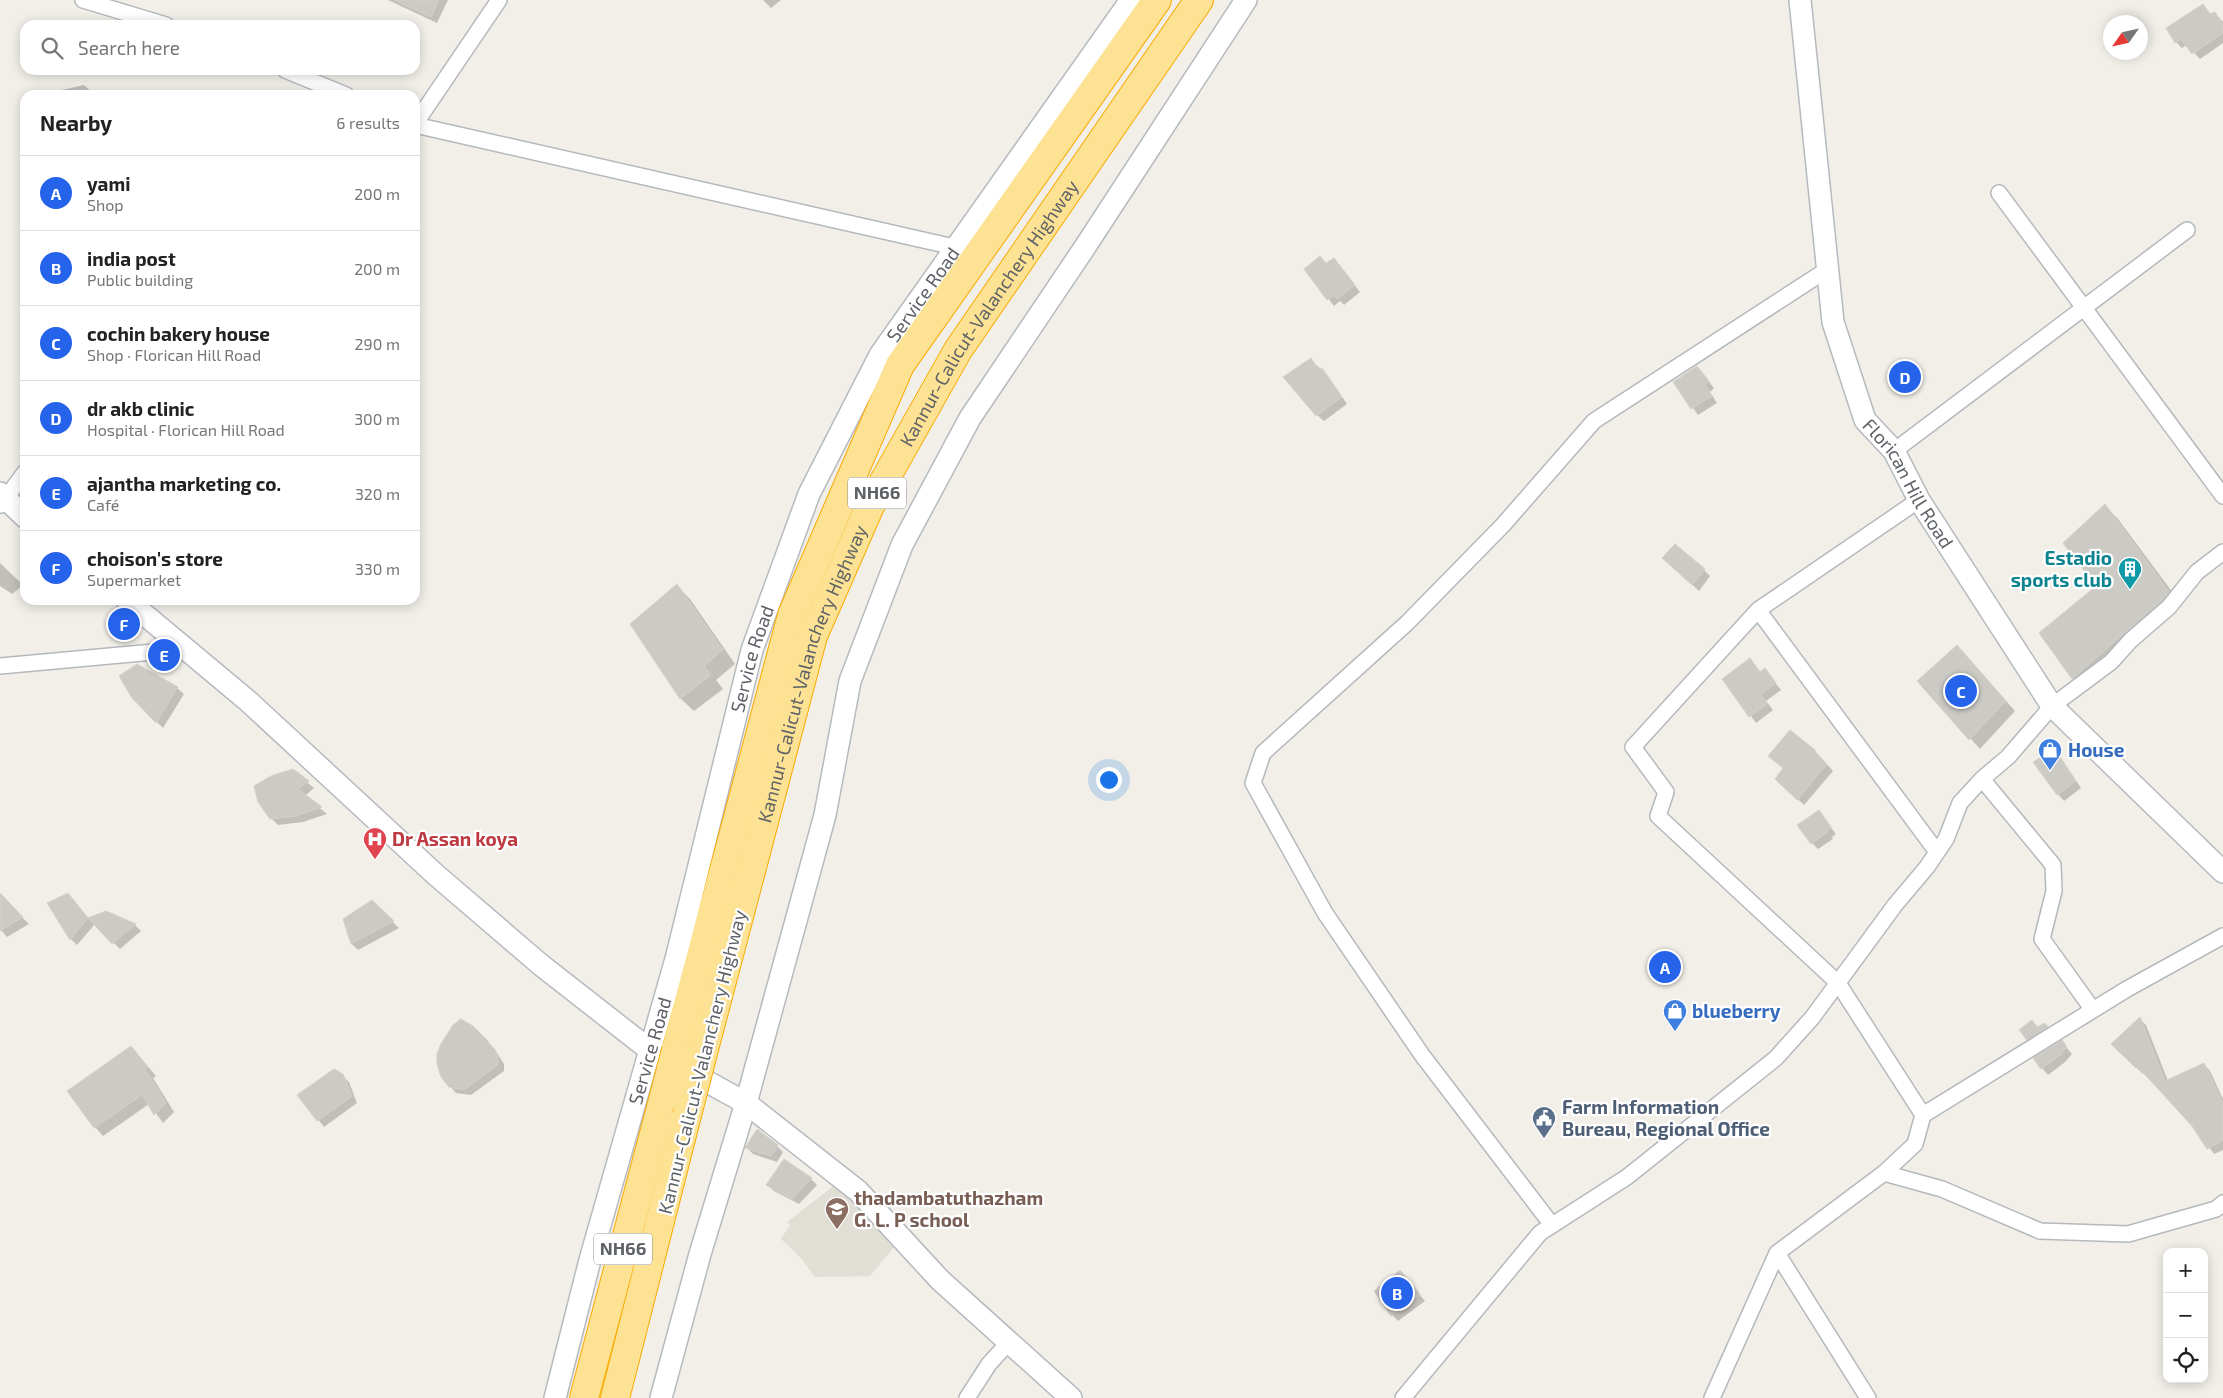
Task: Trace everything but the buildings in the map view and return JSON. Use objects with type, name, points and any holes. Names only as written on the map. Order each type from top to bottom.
[{"type":"highway","name":"NH66","points":[[584,1398],[663,1100],[663,1051],[792,615],[900,365],[1157,0]]},
{"type":"highway","name":"Kannur-Calicut-Valanchery Highway","points":[[615,1398],[813,636],[870,506],[958,350],[1199,0]]},
{"type":"street","points":[[83,0],[149,20]]},
{"type":"street","points":[[420,117],[499,0]]},
{"type":"street","name":"Service Road","points":[[555,1398],[590,1260],[634,1102],[663,1051],[752,650],[809,494],[880,355],[954,247],[1006,178],[1131,0]]},
{"type":"street","points":[[661,1398],[700,1254],[746,1103],[825,815],[850,681],[902,545],[970,418],[1085,247],[1246,0]]},
{"type":"street","name":"Florican Hill Road","points":[[1800,0],[1833,322],[1865,420],[1894,452],[1919,500],[2052,706],[2223,872]]},
{"type":"street","points":[[297,75],[334,90]]},
{"type":"street","points":[[420,125],[954,247]]},
{"type":"street","points":[[1999,193],[2223,496]]},
{"type":"street","points":[[1894,452],[2186,230]]},
{"type":"street","points":[[1552,1225],[1422,1055],[1330,921],[1252,783],[1263,754],[1407,623],[1503,525],[1594,421],[1828,269]]},
{"type":"street","points":[[20,478],[2,499],[20,513]]},
{"type":"street","points":[[1919,500],[1758,610],[1633,747],[1666,792],[1658,816],[1838,983],[1923,1115]]},
{"type":"street","points":[[1403,1398],[1540,1233],[1627,1178],[1776,1058],[1812,1018],[1938,852],[1946,839],[1960,803],[1982,779],[2008,757],[2052,706],[2111,662],[2169,606],[2197,572],[2223,552]]},
{"type":"street","points":[[133,605],[248,701],[444,882],[541,965],[663,1051],[746,1103],[858,1191],[940,1280],[1070,1398]]},
{"type":"street","points":[[1758,610],[1938,852]]},
{"type":"street","points":[[0,666],[186,649]]},
{"type":"street","points":[[1982,779],[2053,865],[2054,892],[2042,939],[2093,1010]]},
{"type":"street","points":[[1712,1398],[1778,1253],[1884,1173],[1915,1144],[1923,1115],[2093,1010],[2223,936]]},
{"type":"street","points":[[1884,1173],[1942,1189],[2040,1231],[2128,1234],[2216,1209],[2223,1203]]},
{"type":"street","points":[[1778,1253],[1868,1398]]},
{"type":"street","points":[[967,1398],[989,1364],[1009,1342]]},
{"type":"shaded area","name":"thadambatuthazham G. L. P school","points":[[839,1182],[899,1241],[870,1276],[815,1277],[800,1257],[781,1239],[790,1225],[787,1222]]},
{"type":"place","name":"dr akb clinic","points":[[1905,377]]},
{"type":"place","name":"Estadio sports club","points":[[2130,590]]},
{"type":"place","name":"choison's store","points":[[124,624]]},
{"type":"place","name":"ajantha marketing co.","points":[[164,655]]},
{"type":"place","name":"cochin bakery house","points":[[1961,691]]},
{"type":"place","name":"House","points":[[2050,771]]},
{"type":"place","name":"Dr Assan koya","points":[[375,860]]},
{"type":"place","name":"yami","points":[[1665,967]]},
{"type":"place","name":"blueberry","points":[[1675,1032]]},
{"type":"place","name":"Farm Information Bureau, Regional Office","points":[[1544,1139]]},
{"type":"place","name":"thadambatuthazham G. L. P school","points":[[837,1230]]},
{"type":"place","name":"india post","points":[[1397,1293]]}]
